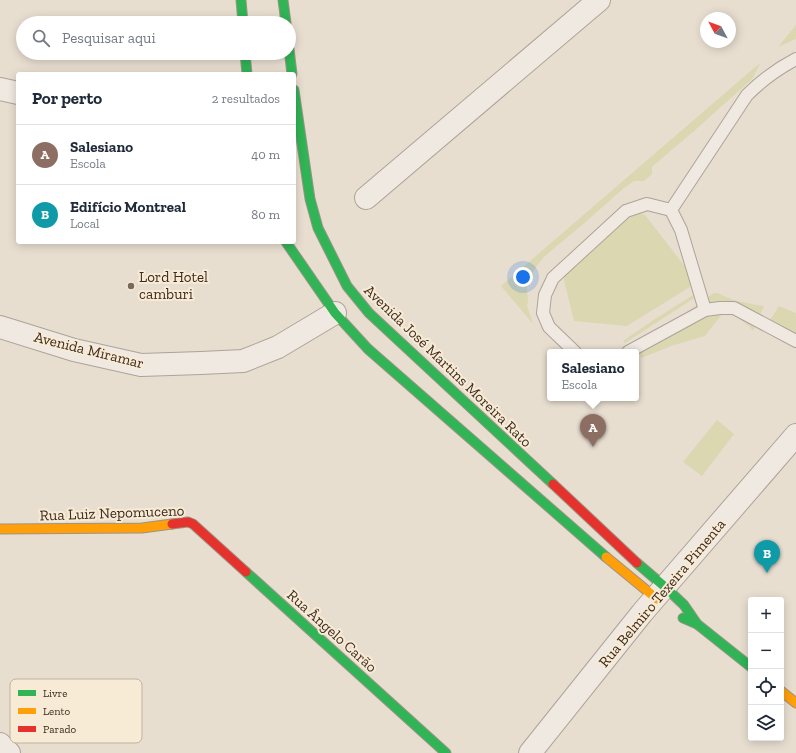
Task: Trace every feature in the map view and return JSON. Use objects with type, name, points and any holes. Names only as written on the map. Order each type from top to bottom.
[{"type":"street","points":[[240,0],[242,16]]},
{"type":"street","points":[[283,0],[285,16]]},
{"type":"street","points":[[366,198],[599,0]]},
{"type":"street","points":[[246,60],[247,72]]},
{"type":"street","points":[[290,60],[292,72]]},
{"type":"street","points":[[0,89],[16,93]]},
{"type":"street","name":"Avenida José Martins Moreira Rato","points":[[296,104],[310,199],[318,228],[347,286],[374,318],[640,566],[661,596]]},
{"type":"street","points":[[287,244],[335,313],[368,349],[610,561],[661,596],[684,605],[697,624]]},
{"type":"street","name":"Avenida Miramar","points":[[0,327],[74,350],[141,366],[243,361],[278,348],[335,313]]},
{"type":"street","name":"Rua Belmiro Texeira Pimenta","points":[[530,753],[642,613],[661,596],[796,435]]},
{"type":"street","name":"Rua Luiz Nepomuceno","points":[[0,529],[142,528],[188,522],[193,524],[199,530]]},
{"type":"street","name":"Rua Ângelo Carão","points":[[199,530],[446,753]]},
{"type":"street","points":[[673,612],[697,624],[748,665]]},
{"type":"street","points":[[784,693],[796,703]]},
{"type":"street","points":[[0,744],[9,753]]},
{"type":"lane","points":[[671,210],[747,95],[775,70],[796,59]]},
{"type":"lane","points":[[572,349],[548,327],[543,313],[545,295],[553,278],[626,211],[647,204],[671,210],[681,230],[705,310]]},
{"type":"lane","points":[[634,349],[705,310],[734,308],[796,341]]},
{"type":"shaded area","points":[[796,25],[796,39],[778,47]]},
{"type":"shaded area","points":[[761,62],[752,79],[654,165],[652,167],[652,174],[644,181],[634,181],[624,188],[544,257],[535,268],[527,287],[527,306],[533,324],[501,286]]},
{"type":"shaded area","points":[[635,212],[645,215],[694,278],[693,285],[627,326],[574,321],[563,276]]},
{"type":"shaded area","points":[[698,292],[699,295],[625,343],[623,341],[655,319]]},
{"type":"shaded area","points":[[714,293],[718,293],[728,298],[764,306],[753,331],[749,326],[726,309],[705,336],[674,345],[641,358],[638,347]]},
{"type":"shaded area","points":[[779,306],[796,313],[796,334],[790,335],[770,320]]},
{"type":"shaded area","points":[[717,420],[734,434],[702,476],[683,462]]},
{"type":"traffic: fast","points":[[241,0],[242,16]]},
{"type":"traffic: fast","points":[[283,0],[285,16]]},
{"type":"traffic: fast","points":[[246,60],[247,72]]},
{"type":"traffic: fast","points":[[290,60],[292,72]]},
{"type":"traffic: fast","points":[[296,104],[310,199],[318,228],[347,286],[369,313],[553,484]]},
{"type":"traffic: fast","points":[[287,244],[335,313],[368,349],[606,557]]},
{"type":"traffic: fast","points":[[637,563],[684,605],[697,624]]},
{"type":"traffic: fast","points":[[246,572],[446,753]]},
{"type":"traffic: fast","points":[[683,618],[697,624],[748,665]]},
{"type":"traffic: slow","points":[[0,529],[142,528],[172,524]]},
{"type":"traffic: slow","points":[[606,557],[657,599]]},
{"type":"traffic: slow","points":[[784,693],[796,703]]},
{"type":"traffic: jam","points":[[553,484],[637,563]]},
{"type":"traffic: jam","points":[[172,524],[188,522],[193,524],[246,572]]},
{"type":"place","name":"Lord Hotel camburi","points":[[131,286]]},
{"type":"place","name":"Salesiano","points":[[593,447]]},
{"type":"place","name":"Edifício Montreal","points":[[767,573]]}]
